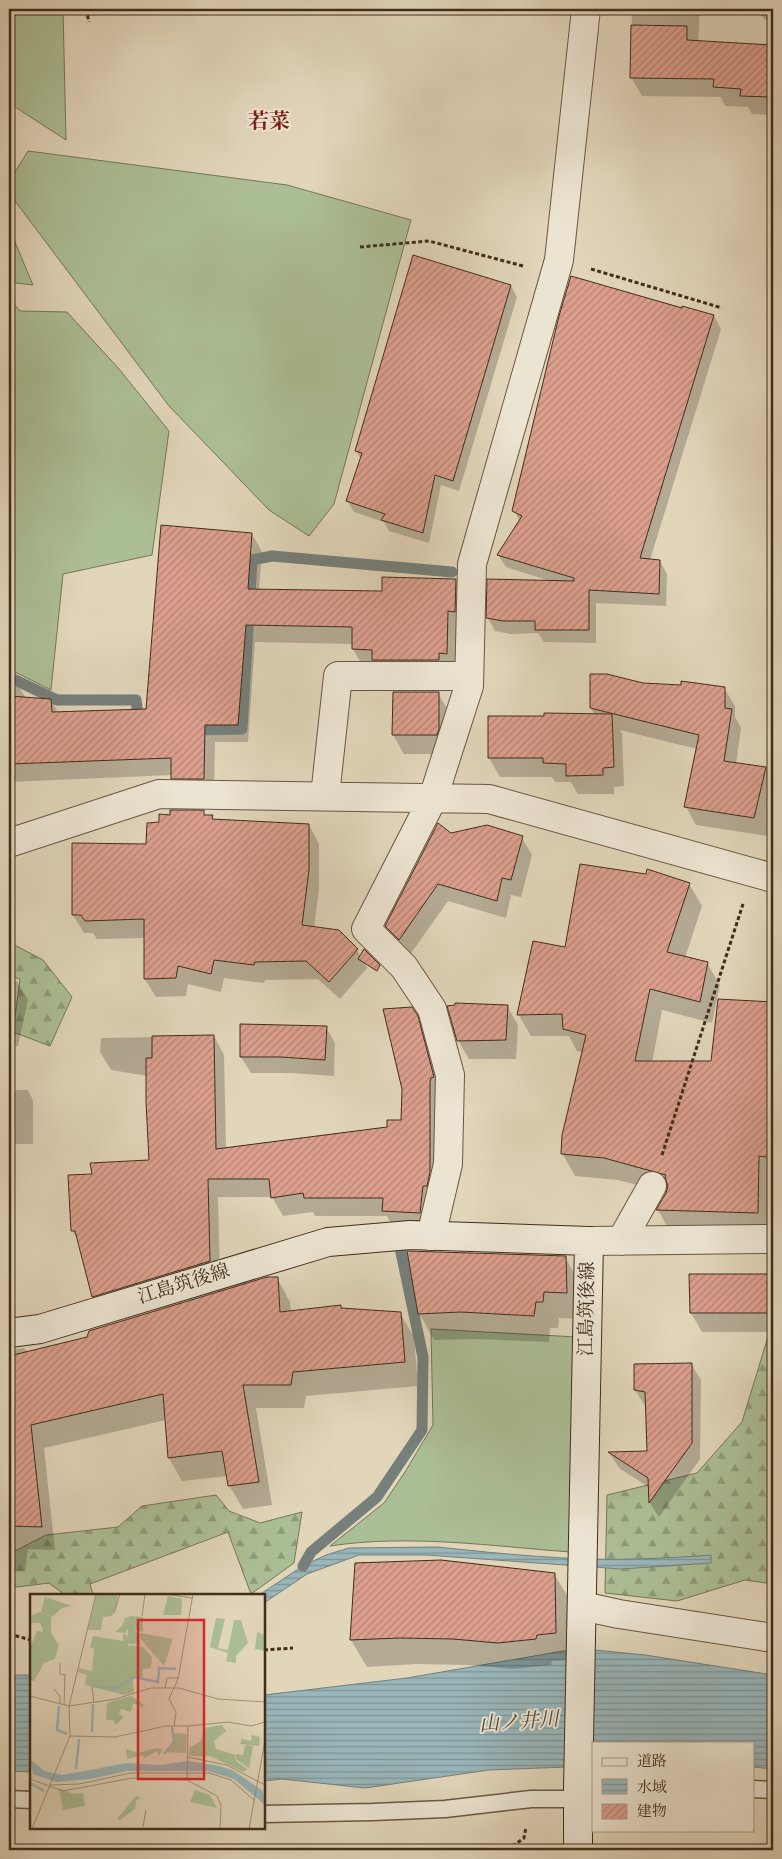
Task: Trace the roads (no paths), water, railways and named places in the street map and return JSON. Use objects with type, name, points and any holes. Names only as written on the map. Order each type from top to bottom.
[{"type":"street","points":[[431,1236],[448,1164],[450,1075],[432,1009],[404,967],[366,929],[433,798],[469,686],[472,564],[557,267],[586,9]]},
{"type":"street","points":[[325,796],[338,676],[469,676]]},
{"type":"street","points":[[9,843],[159,794],[489,798],[763,875]]},
{"type":"street","points":[[621,1241],[652,1186]]},
{"type":"street","name":"江島筑後線","points":[[9,1333],[40,1329],[328,1242],[410,1235],[589,1241],[582,1615],[583,1795],[578,1850]]},
{"type":"street","points":[[589,1241],[773,1239]]},
{"type":"street","points":[[582,1615],[619,1614],[773,1638]]},
{"type":"lane","points":[[754,1789],[773,1790]]},
{"type":"lane","points":[[265,1814],[382,1812],[583,1795]]},
{"type":"lane","points":[[9,1799],[30,1800]]},
{"type":"water","points":[[437,1547],[588,1559],[638,1559],[711,1555],[711,1563],[621,1569],[426,1555],[359,1555],[307,1574],[265,1602],[265,1594],[261,1594],[303,1566],[326,1555],[349,1548]]},
{"type":"water","name":"山ノ井川","points":[[595,1650],[645,1655],[773,1675],[773,1769],[754,1767],[754,1742],[592,1742],[592,1766],[489,1770],[365,1788],[282,1779],[265,1781],[265,1695],[407,1678],[563,1651]]},
{"type":"water","points":[[9,1675],[30,1675],[30,1772],[9,1771]]},
{"type":"waterway","points":[[191,730],[242,729],[252,560],[272,556],[452,572]]},
{"type":"waterway","points":[[9,677],[57,700],[136,700],[139,723]]},
{"type":"waterway","points":[[303,1566],[311,1552],[377,1497],[422,1430],[423,1357],[399,1243]]},
{"type":"district","name":"若菜","points":[[269,122]]}]
